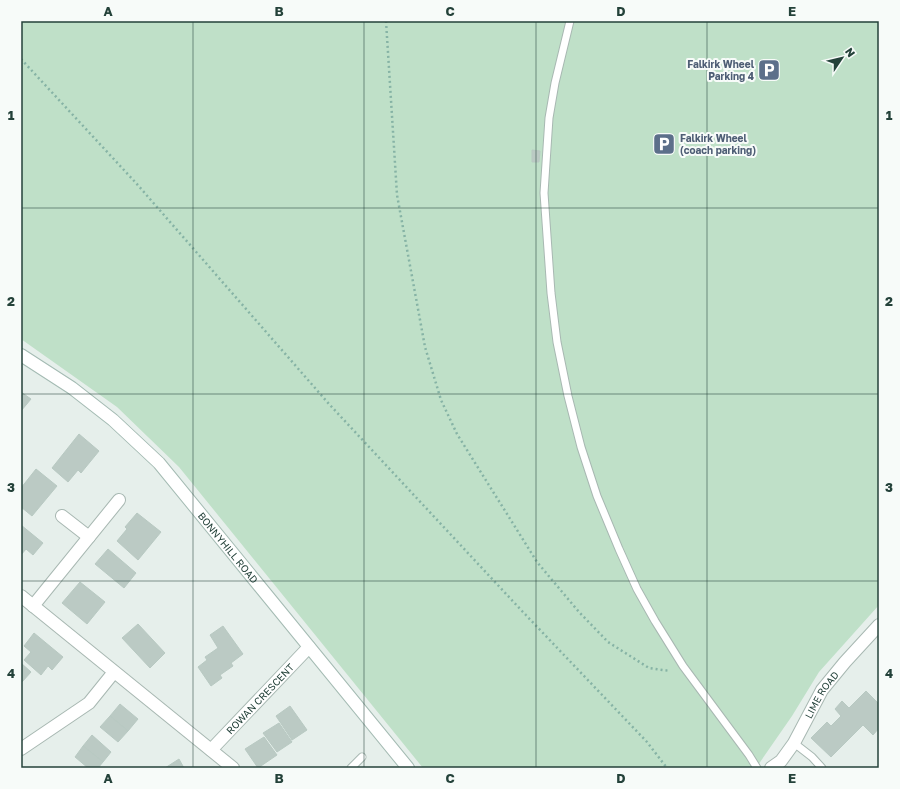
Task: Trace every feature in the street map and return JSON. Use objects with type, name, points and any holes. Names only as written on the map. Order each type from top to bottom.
[{"type":"street","name":"BONNYHILL ROAD","points":[[21,355],[72,388],[113,420],[159,463],[408,768]]},
{"type":"street","points":[[33,606],[119,500]]},
{"type":"street","points":[[62,516],[89,537]]},
{"type":"street","points":[[21,596],[233,768]]},
{"type":"street","name":"LIME ROAD","points":[[771,768],[781,762],[794,743],[822,690],[879,625]]},
{"type":"street","name":"ROWAN CRESCENT","points":[[211,750],[309,647]]},
{"type":"street","points":[[21,749],[89,703],[114,672]]},
{"type":"lane","points":[[570,21],[558,67],[549,118],[544,193],[551,293],[568,396],[579,440],[597,496],[637,589],[684,668],[749,755],[757,768]]},
{"type":"lane","points":[[794,743],[812,757],[822,768]]},
{"type":"lane","points":[[351,768],[362,757]]},
{"type":"path","points":[[386,21],[397,196],[425,347],[441,400],[457,434],[537,562],[579,612],[608,642],[649,668],[673,671],[684,668]]},
{"type":"path","points":[[21,59],[136,183],[329,404],[516,606],[648,742],[667,768]]},
{"type":"green space","points":[[21,21],[879,21],[879,605],[819,672],[792,716],[756,768],[423,768],[179,467],[117,407],[21,339]]},
{"type":"building","points":[[532,150],[540,151],[539,162],[532,162]]},
{"type":"building","points":[[21,392],[31,399],[21,411]]},
{"type":"building","points":[[79,434],[99,451],[81,473],[78,470],[68,482],[52,468]]},
{"type":"building","points":[[36,469],[57,486],[32,516],[21,507],[21,488]]},
{"type":"building","points":[[137,513],[161,532],[138,560],[117,541],[127,529],[125,527]]},
{"type":"building","points":[[21,525],[43,543],[33,555],[26,549],[21,555]]},
{"type":"building","points":[[108,549],[136,573],[124,588],[95,564]]},
{"type":"building","points":[[80,582],[105,602],[87,624],[62,603]]},
{"type":"building","points":[[138,624],[165,653],[150,668],[122,638]]},
{"type":"building","points":[[223,626],[243,654],[231,663],[233,666],[220,675],[222,678],[211,686],[198,667],[207,660],[205,657],[218,648],[210,635]]},
{"type":"building","points":[[34,633],[63,657],[52,670],[48,666],[41,675],[24,660],[31,652],[24,646]]},
{"type":"building","points":[[21,663],[31,672],[22,682],[21,681]]},
{"type":"building","points":[[866,691],[879,704],[879,728],[873,735],[863,725],[831,757],[811,738],[827,722],[831,726],[841,716],[835,709],[842,701],[849,708]]},
{"type":"building","points":[[120,704],[138,719],[128,731],[110,716]]},
{"type":"building","points":[[290,706],[307,730],[292,740],[276,716]]},
{"type":"building","points":[[110,716],[128,731],[118,742],[100,727]]},
{"type":"building","points":[[279,723],[292,742],[277,752],[263,733]]},
{"type":"building","points":[[92,735],[111,752],[103,762],[83,746]]},
{"type":"building","points":[[264,737],[277,755],[258,768],[245,749]]},
{"type":"building","points":[[83,746],[103,762],[98,768],[88,768],[75,757]]},
{"type":"building","points":[[179,759],[184,768],[165,768]]},
{"type":"place","name":"Falkirk Wheel Parking 4","points":[[769,70]]},
{"type":"place","name":"Falkirk Wheel (coach parking)","points":[[664,144]]}]
